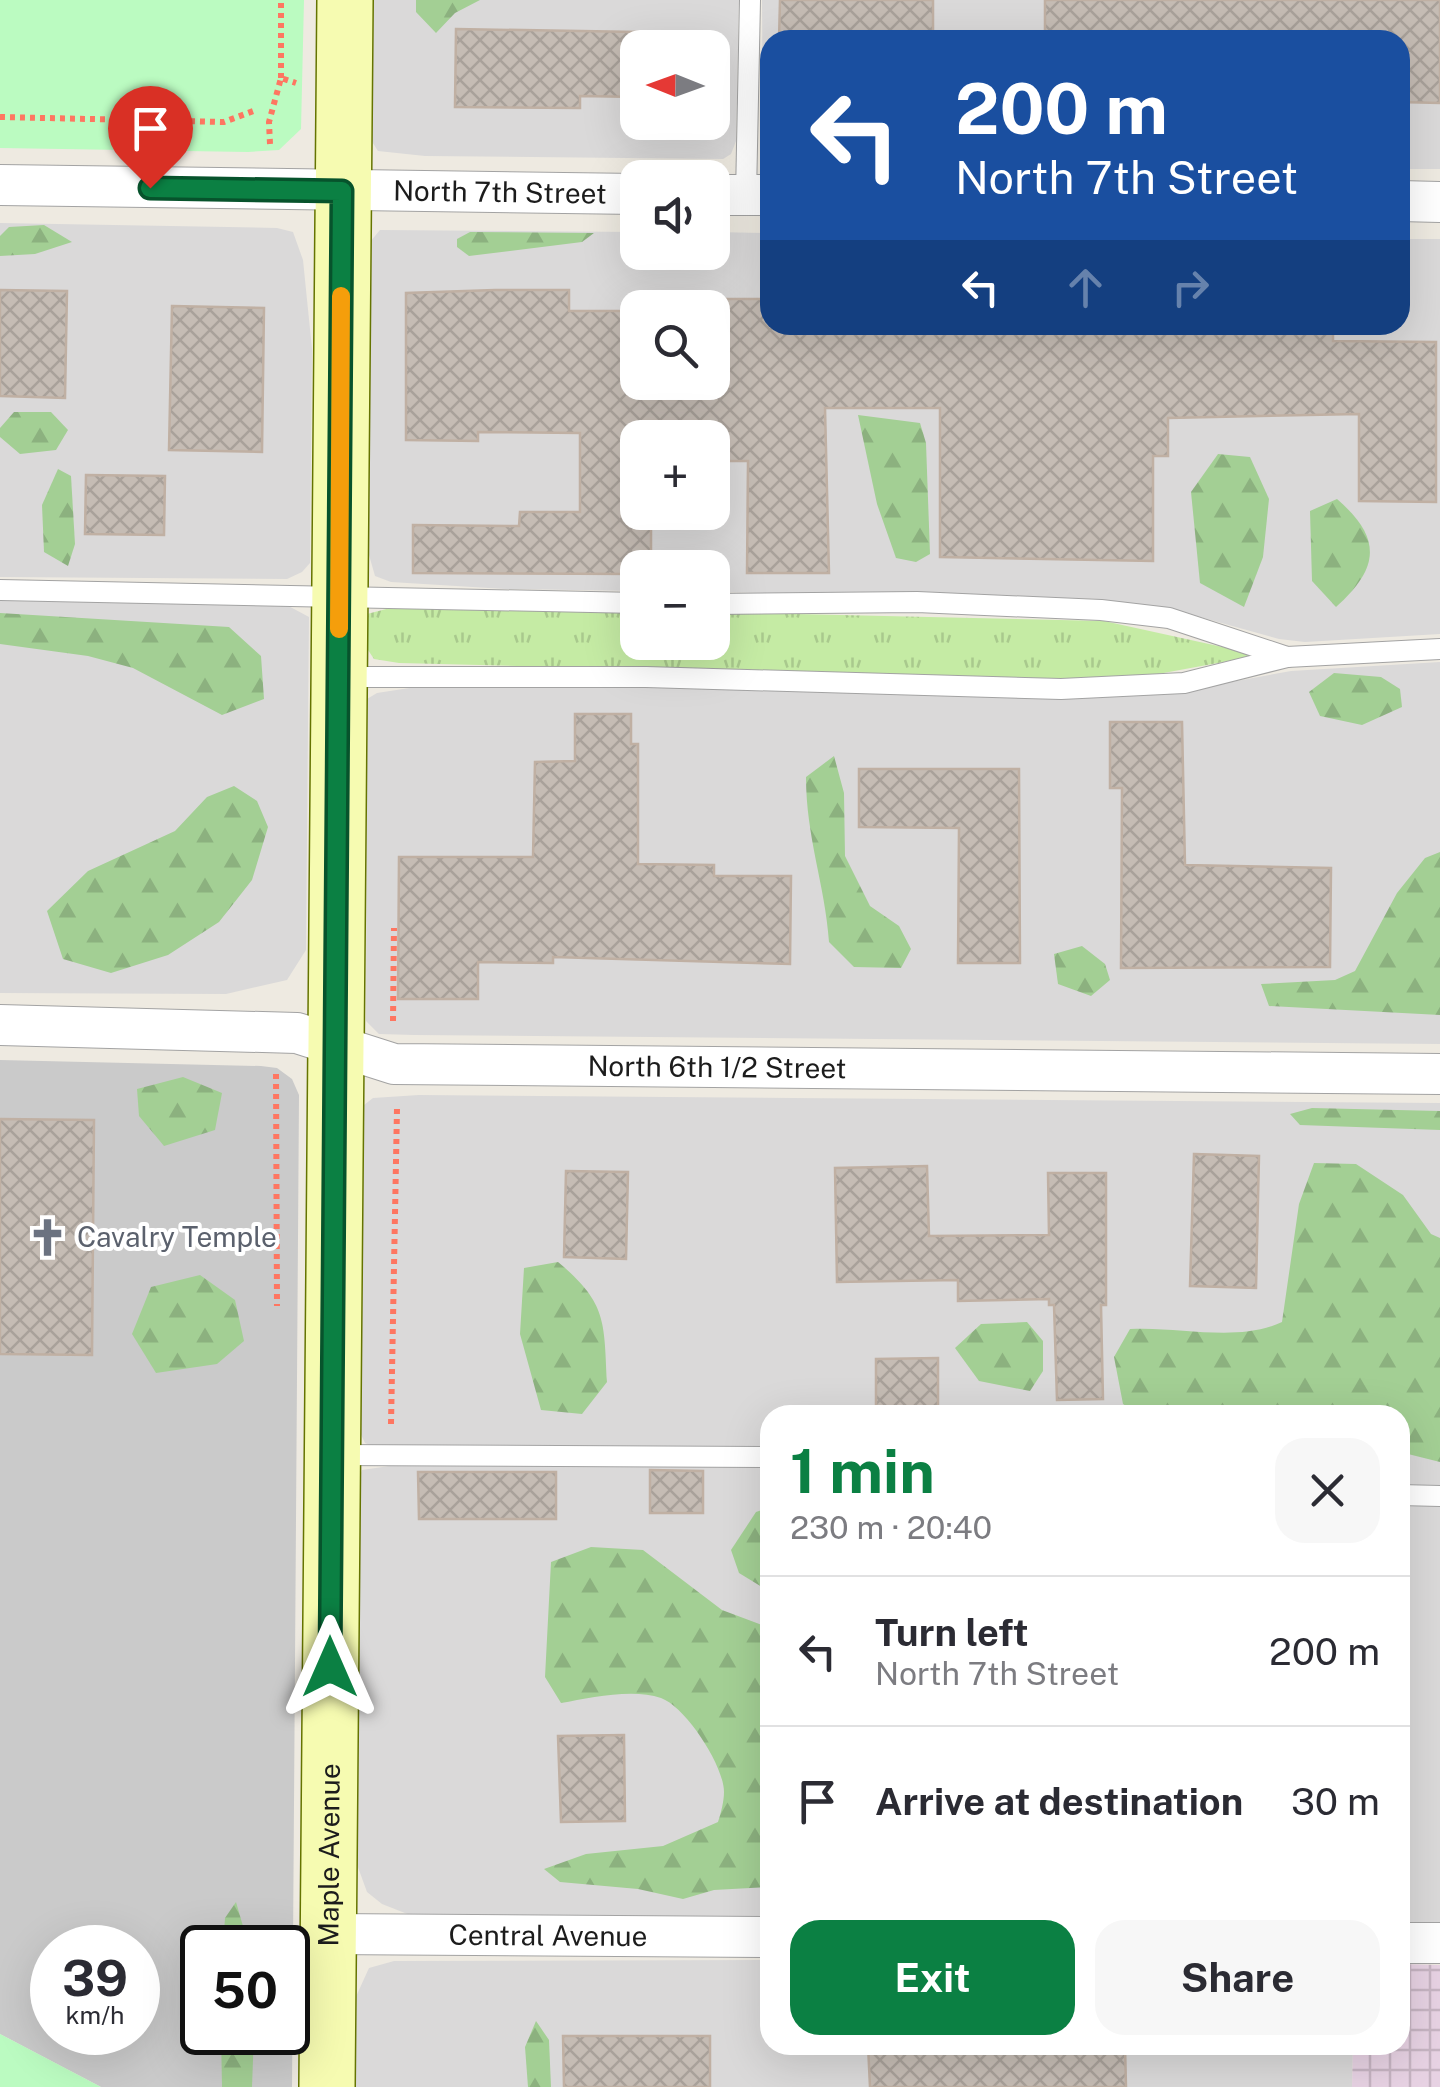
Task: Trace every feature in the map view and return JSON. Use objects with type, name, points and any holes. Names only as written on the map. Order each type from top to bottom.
[{"type":"main road","name":"Maple Avenue","points":[[327,2087],[345,0]]},
{"type":"street","name":"North 7th Street","points":[[0,185],[620,194]]},
{"type":"street","points":[[1410,202],[1440,202]]},
{"type":"street","name":"North 6th 1/2 Street","points":[[0,1025],[297,1034],[372,1060],[412,1064],[1440,1074]]},
{"type":"street","name":"Central Avenue","points":[[328,1934],[760,1937]]},
{"type":"street","points":[[1410,1942],[1440,1943]]},
{"type":"lane","points":[[743,195],[750,0]]},
{"type":"lane","points":[[0,590],[339,593],[620,602]]},
{"type":"lane","points":[[730,604],[917,602],[1100,610],[1169,618],[1287,656]]},
{"type":"lane","points":[[338,677],[646,677],[1061,689],[1184,683],[1287,656],[1440,648]]},
{"type":"lane","points":[[332,1454],[760,1458]]},
{"type":"lane","points":[[1410,1495],[1440,1496]]},
{"type":"path","points":[[280,78],[281,0]]},
{"type":"path","points":[[0,118],[224,122],[256,110]]},
{"type":"path","points":[[390,1455],[397,1109]]},
{"type":"shaded area","points":[[373,0],[739,0],[736,141],[731,154],[723,159],[425,156],[378,151],[371,140]]},
{"type":"shaded area","points":[[762,0],[1440,0],[1440,169],[1410,169],[1410,30],[762,30]]},
{"type":"shaded area","points":[[0,223],[277,228],[293,232],[303,260],[312,349],[310,563],[302,572],[287,579],[0,577]]},
{"type":"shaded area","points":[[380,230],[620,232],[620,270],[730,270],[730,232],[760,233],[760,335],[1410,335],[1410,239],[1440,239],[1440,634],[1305,642],[1279,639],[1171,609],[1099,599],[730,592],[730,550],[620,550],[620,591],[505,589],[391,582],[375,576],[367,548],[370,242]]},
{"type":"shaded area","points":[[0,601],[281,602],[309,617],[306,950],[287,980],[226,994],[0,993]]},
{"type":"shaded area","points":[[1440,662],[1440,1044],[414,1035],[379,1034],[366,1021],[367,699],[377,693],[429,685],[501,684],[884,692],[1188,690],[1291,671]]},
{"type":"shaded area","points":[[0,1060],[277,1068],[292,1079],[299,1095],[293,1925],[180,1925],[180,2055],[292,2055],[292,2087],[101,2087],[40,2055],[160,2055],[160,1925],[30,1925],[30,2050],[0,2034]]},
{"type":"shaded area","points":[[419,1095],[1440,1103],[1440,1488],[1410,1487],[1410,1405],[760,1405],[760,1451],[372,1446],[365,1443],[357,1426],[359,1130],[364,1105],[373,1098]]},
{"type":"shaded area","points":[[396,1465],[760,1465],[760,1919],[410,1915],[382,1904],[367,1892],[355,1859],[362,1470]]},
{"type":"shaded area","points":[[1410,1503],[1440,1503],[1440,1925],[1410,1924]]},
{"type":"shaded area","points":[[760,1960],[760,2055],[1353,2055],[1352,2087],[353,2087],[354,2001],[369,1968],[394,1961]]},
{"type":"shaded area","points":[[1410,1964],[1440,1965],[1440,2087],[1352,2087],[1353,2055],[1410,2055]]},
{"type":"green space","points":[[0,0],[304,0],[301,129],[279,150],[248,152],[0,148]]},
{"type":"green space","points":[[416,0],[480,0],[455,13],[436,33],[416,12]]},
{"type":"green space","points":[[44,225],[72,242],[35,254],[0,256],[0,236],[9,227]]},
{"type":"green space","points":[[470,232],[594,233],[582,242],[469,256],[457,247],[457,239]]},
{"type":"green space","points":[[14,412],[51,412],[68,430],[56,450],[20,454],[0,437],[0,428]]},
{"type":"green space","points":[[858,415],[920,423],[926,443],[930,554],[916,562],[896,558],[877,504]]},
{"type":"green space","points":[[1218,454],[1250,457],[1269,499],[1263,557],[1244,607],[1200,583],[1191,492]]},
{"type":"green space","points":[[58,469],[71,476],[75,544],[68,566],[44,552],[42,505]]},
{"type":"green space","points":[[1337,499],[1362,527],[1370,553],[1361,579],[1336,607],[1312,581],[1310,511]]},
{"type":"green space","points":[[394,607],[620,611],[620,660],[730,660],[730,612],[1104,621],[1250,653],[1245,658],[1158,674],[1057,680],[399,663],[374,659],[366,647],[367,614]]},
{"type":"green space","points":[[0,613],[229,627],[261,656],[264,699],[222,715],[133,668],[88,656],[0,644]]},
{"type":"green space","points":[[1334,673],[1381,677],[1400,689],[1402,707],[1362,725],[1320,716],[1309,692]]},
{"type":"green space","points":[[834,756],[844,793],[845,856],[870,906],[899,926],[911,949],[901,968],[854,967],[829,942],[806,777]]},
{"type":"green space","points":[[234,786],[257,801],[268,827],[252,880],[219,922],[168,955],[111,973],[63,959],[47,911],[88,871],[175,831],[207,797]]},
{"type":"green space","points":[[1440,852],[1440,1015],[1269,1006],[1261,984],[1335,980],[1355,971],[1397,893],[1425,858]]},
{"type":"green space","points":[[1082,946],[1105,964],[1110,980],[1091,996],[1058,984],[1054,954]]},
{"type":"green space","points":[[183,1077],[222,1093],[215,1130],[164,1146],[139,1116],[137,1089]]},
{"type":"green space","points":[[1312,1108],[1440,1111],[1440,1130],[1300,1125],[1290,1114]]},
{"type":"green space","points":[[1314,1163],[1356,1164],[1403,1195],[1431,1234],[1440,1238],[1440,1462],[1410,1454],[1410,1405],[1123,1404],[1114,1357],[1130,1329],[1227,1333],[1282,1322],[1299,1204]]},
{"type":"green space","points":[[558,1262],[586,1289],[603,1328],[607,1382],[582,1414],[541,1410],[520,1334],[524,1268]]},
{"type":"green space","points":[[200,1275],[235,1300],[244,1341],[217,1364],[156,1373],[132,1334],[151,1287]]},
{"type":"green space","points":[[1027,1322],[1043,1341],[1043,1371],[1030,1391],[979,1381],[955,1348],[981,1324]]},
{"type":"green space","points":[[760,1511],[760,1586],[739,1573],[731,1550]]},
{"type":"green space","points":[[591,1547],[643,1550],[722,1610],[760,1624],[760,1888],[714,1890],[683,1899],[638,1889],[560,1882],[544,1869],[586,1854],[663,1846],[718,1822],[724,1792],[711,1753],[692,1725],[661,1698],[611,1695],[561,1703],[545,1677],[551,1562]]},
{"type":"green space","points":[[236,1902],[243,1925],[225,1925]]},
{"type":"green space","points":[[536,2021],[549,2040],[551,2087],[528,2087],[525,2047]]},
{"type":"green space","points":[[0,2034],[30,2050],[30,2055],[40,2055],[101,2087],[0,2087]]},
{"type":"green space","points":[[221,2055],[253,2055],[252,2087],[222,2087]]},
{"type":"building","points":[[780,0],[933,0],[933,30],[779,30]]},
{"type":"building","points":[[1045,0],[1440,0],[1440,103],[1410,102],[1410,30],[1045,30]]},
{"type":"building","points":[[456,29],[620,32],[620,97],[580,96],[580,108],[455,107]]},
{"type":"building","points":[[0,290],[67,291],[65,398],[0,396]]},
{"type":"building","points":[[569,290],[569,311],[620,311],[620,400],[730,400],[730,299],[760,299],[760,335],[1333,335],[1333,341],[1436,342],[1436,502],[1359,501],[1359,414],[1168,418],[1168,456],[1153,456],[1153,561],[940,557],[940,408],[825,408],[829,573],[747,573],[748,461],[730,461],[730,420],[620,420],[620,530],[651,530],[651,550],[620,550],[620,574],[413,573],[413,525],[519,526],[520,512],[580,512],[580,433],[478,432],[478,441],[406,440],[406,293]]},
{"type":"building","points":[[172,306],[264,308],[262,452],[169,450]]},
{"type":"building","points":[[86,475],[165,476],[164,535],[85,534]]},
{"type":"building","points":[[575,714],[631,714],[631,744],[638,744],[638,864],[714,865],[714,876],[791,876],[790,964],[553,957],[553,963],[478,962],[478,999],[398,999],[399,857],[533,857],[535,762],[575,761]]},
{"type":"building","points":[[1110,722],[1182,722],[1185,865],[1331,868],[1330,967],[1121,968],[1122,788],[1110,788]]},
{"type":"building","points":[[859,769],[1019,769],[1020,963],[958,963],[959,828],[859,827]]},
{"type":"building","name":"Cavalry Temple","points":[[0,1119],[94,1120],[92,1355],[0,1354]]},
{"type":"building","points":[[1194,1154],[1259,1156],[1256,1288],[1190,1286]]},
{"type":"building","points":[[927,1166],[929,1236],[1049,1235],[1048,1173],[1106,1173],[1106,1305],[1101,1305],[1103,1399],[1057,1400],[1054,1305],[1049,1305],[1049,1299],[958,1301],[958,1280],[837,1282],[835,1168]]},
{"type":"building","points":[[566,1171],[628,1172],[626,1259],[564,1257]]},
{"type":"building","points":[[938,1358],[938,1405],[876,1405],[876,1359]]},
{"type":"building","points":[[650,1470],[703,1471],[703,1513],[650,1513]]},
{"type":"building","points":[[418,1472],[556,1472],[556,1519],[419,1519]]},
{"type":"building","points":[[624,1735],[625,1821],[561,1822],[558,1736]]},
{"type":"building","points":[[563,2036],[710,2036],[710,2087],[564,2087]]},
{"type":"building","points":[[868,2055],[1125,2055],[1126,2087],[870,2087]]},
{"type":"slow traffic","points":[[339,629],[341,296]]},
{"type":"place","name":"Cavalry Temple","points":[[47,1237]]},
{"type":"route","points":[[150,188],[342,191],[330,1667]]}]
